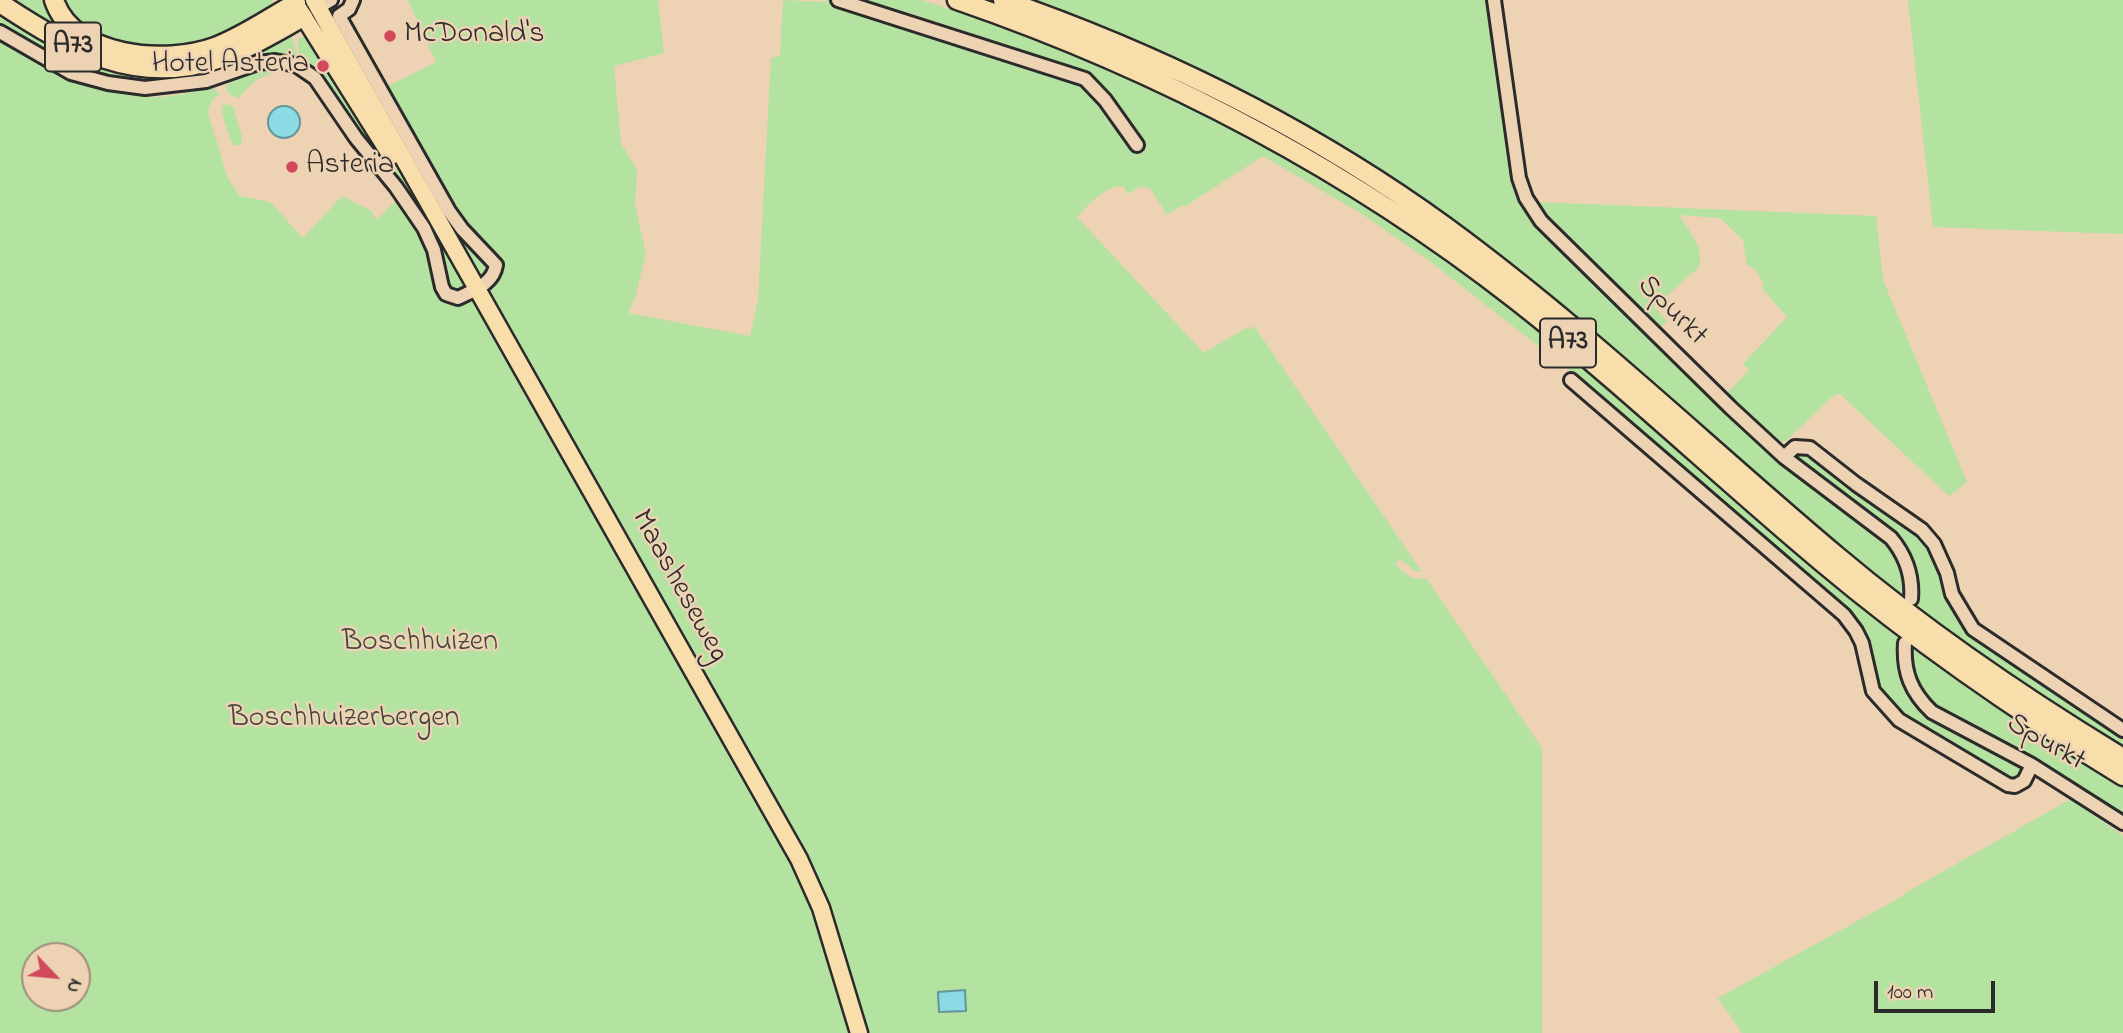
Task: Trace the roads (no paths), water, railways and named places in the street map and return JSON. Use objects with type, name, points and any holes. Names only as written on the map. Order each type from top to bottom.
[{"type":"highway","name":"A73","points":[[54,0],[62,17],[87,39],[106,47],[144,55],[181,54],[213,48],[308,4]]},
{"type":"highway","name":"A73","points":[[957,0],[1087,48],[1171,86],[1287,146],[1375,200],[1435,240],[1517,301],[1824,564],[1912,634],[1979,684],[2123,776]]},
{"type":"highway","name":"A73","points":[[1003,0],[1098,35],[1180,70],[1300,133],[1381,182],[1446,227],[1527,289],[1840,559],[1908,612],[1992,674],[2123,758]]},
{"type":"highway","name":"A73","points":[[0,3],[62,41],[91,55],[132,66],[156,69],[196,65],[219,59],[258,42],[308,4]]},
{"type":"main road","name":"Maasheseweg","points":[[308,4],[395,163],[416,183],[477,288],[799,859],[824,918],[859,1033]]},
{"type":"street","points":[[0,32],[71,73],[108,83],[145,88],[206,81],[275,61],[296,65],[316,78],[356,138],[396,187],[424,228],[434,250],[442,287],[446,293],[458,298],[493,277],[496,265],[449,211],[339,16],[349,9],[353,0]]},
{"type":"street","points":[[838,0],[1085,79],[1105,100],[1138,145]]},
{"type":"street","name":"Spurkt","points":[[1494,0],[1519,178],[1526,198],[1541,221],[1784,457],[1891,538],[1903,552],[1910,574],[1911,599]]},
{"type":"street","points":[[1571,380],[1844,615],[1861,643],[1873,691],[1899,720],[2008,785],[2015,786],[2024,781],[2032,765]]},
{"type":"street","points":[[1784,457],[1795,447],[1810,448],[1922,530],[1934,544],[1947,573],[1952,594],[1973,629],[2123,730]]},
{"type":"street","name":"Spurkt","points":[[1905,643],[1904,660],[1908,680],[1922,702],[1948,721],[2032,765],[2123,823]]},
{"type":"water","points":[[284,106],[296,110],[300,122],[296,134],[284,138],[272,134],[268,122],[272,110]]},
{"type":"water","points":[[965,990],[966,1011],[939,1012],[938,992]]},
{"type":"place","name":"McDonald's","points":[[390,36]]},
{"type":"place","name":"Hotel Asteria","points":[[323,66]]},
{"type":"place","name":"Asteria","points":[[292,167]]},
{"type":"park label","name":"Boschhuizen","points":[[420,644]]},
{"type":"park label","name":"Boschhuizerbergen","points":[[344,720]]}]
